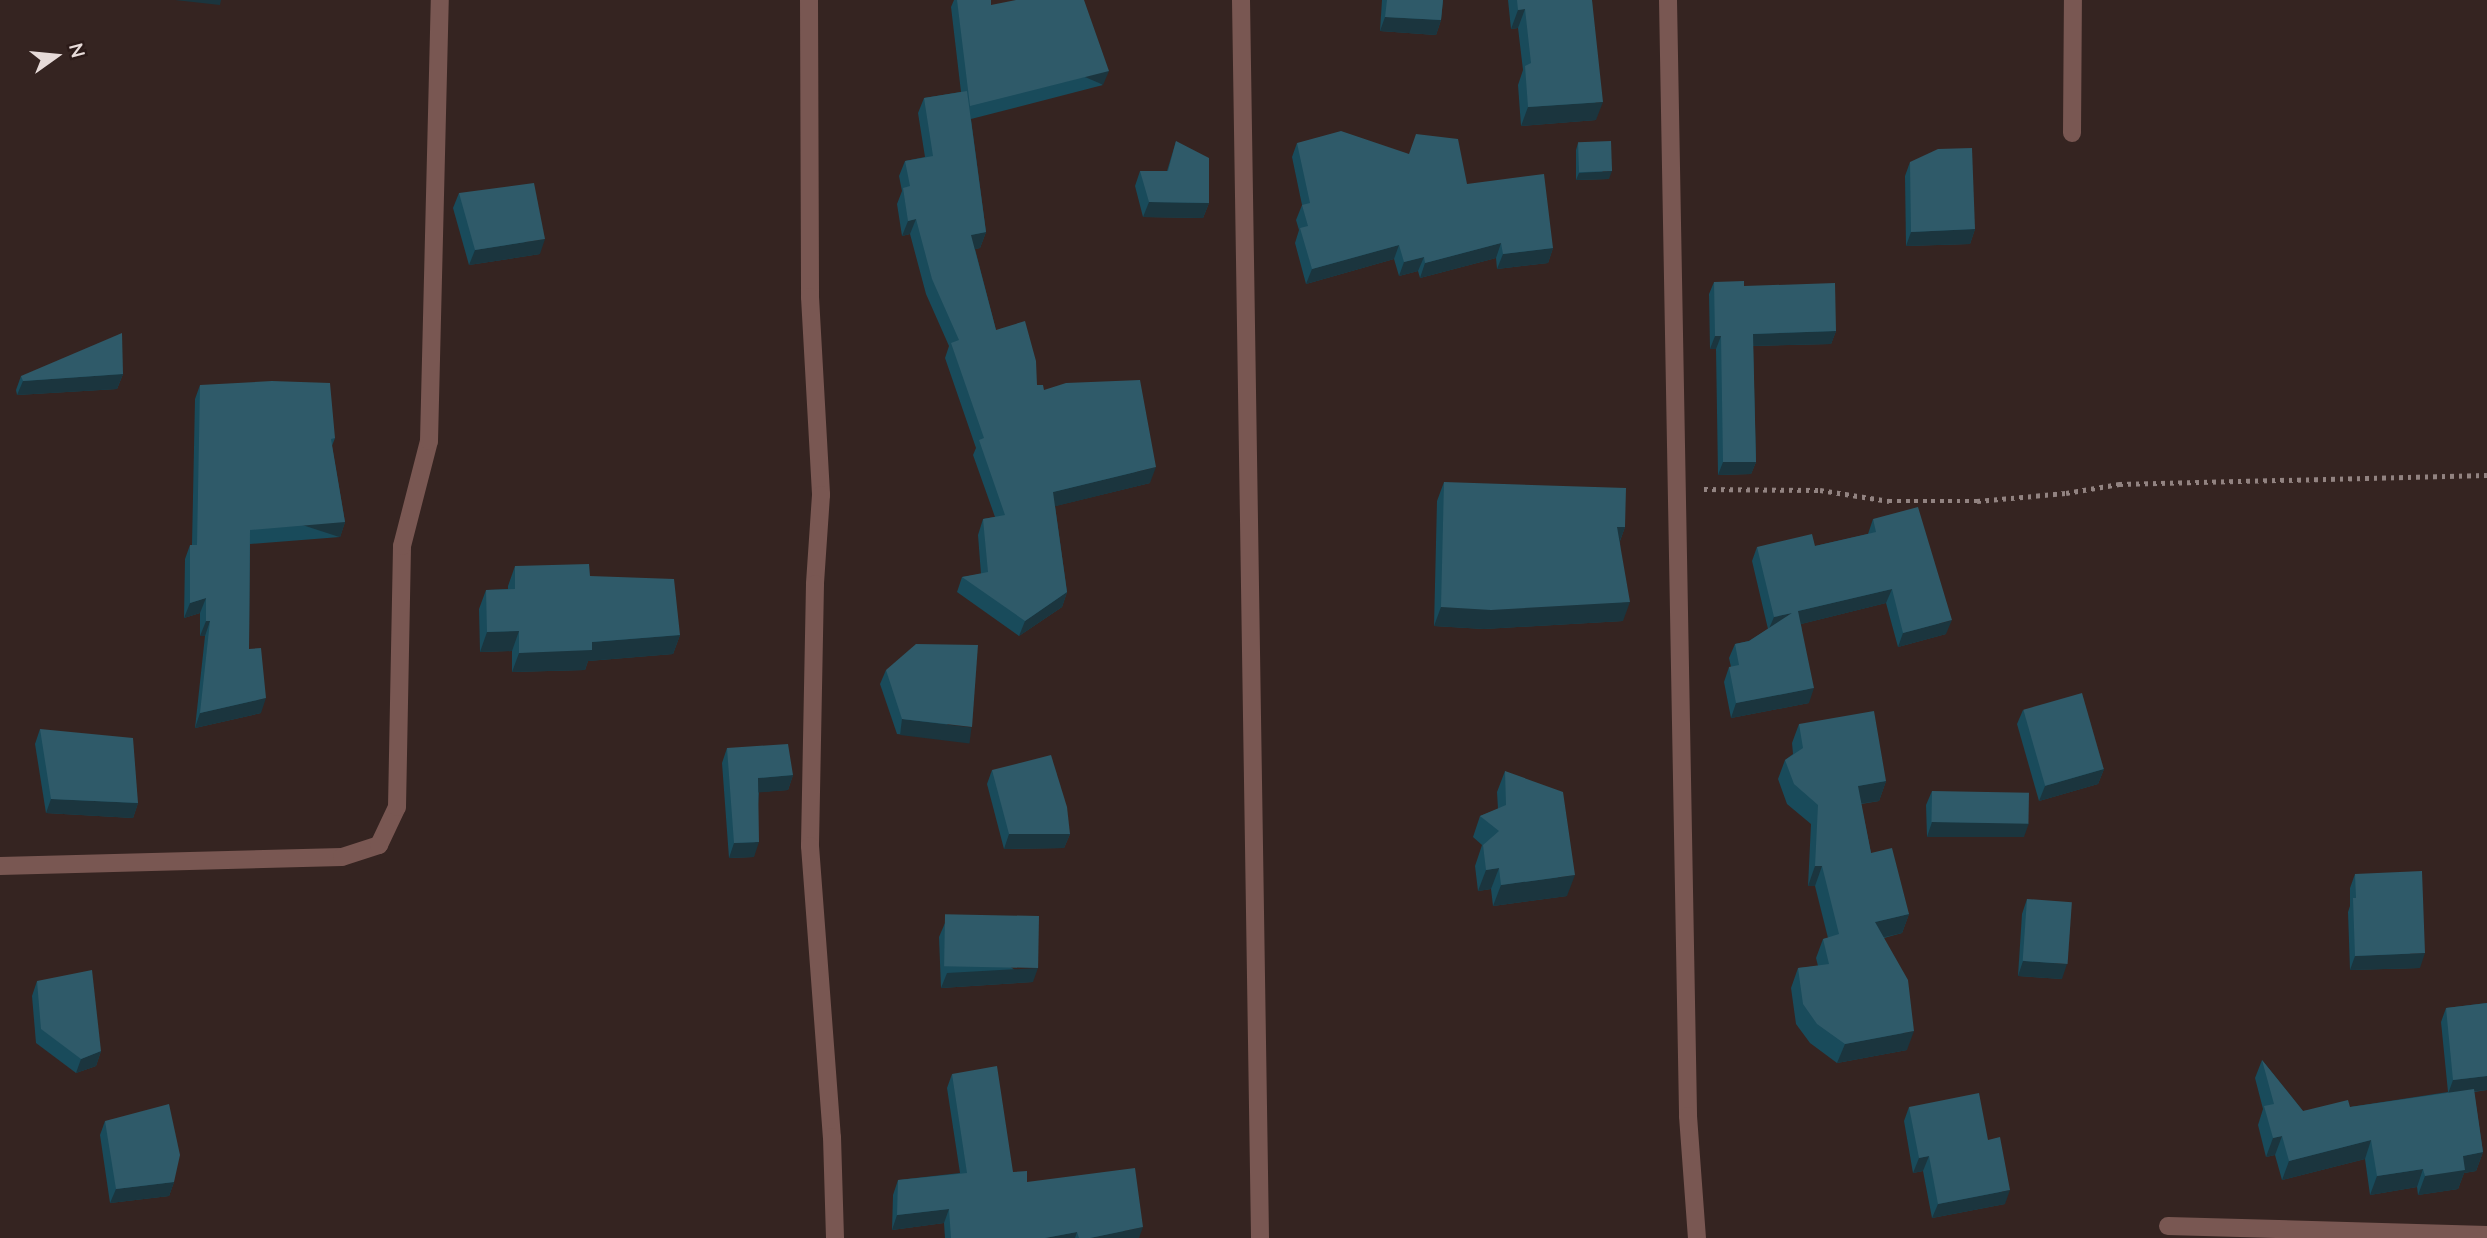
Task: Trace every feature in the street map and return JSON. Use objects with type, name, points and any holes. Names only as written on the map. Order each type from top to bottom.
[{"type":"street","points":[[0,866],[342,857],[379,845],[397,807],[402,546],[429,441],[440,0]]},
{"type":"street","points":[[809,0],[810,297],[821,495],[815,584],[810,846],[832,1137],[835,1238]]},
{"type":"street","points":[[1241,0],[1259,1238]]},
{"type":"street","points":[[1668,0],[1688,1089],[1697,1238]]},
{"type":"street","points":[[2071,133],[2073,0]]},
{"type":"street","points":[[2168,1226],[2487,1235]]},
{"type":"path","points":[[1679,489],[1820,490],[1889,501],[1977,501],[2066,493],[2119,484],[2487,475]]},
{"type":"building","points":[[957,0],[991,0],[991,5],[1016,0],[1084,0],[1109,71],[970,106]]},
{"type":"building","points":[[1387,0],[1443,0],[1441,20],[1385,17]]},
{"type":"building","points":[[1517,0],[1592,0],[1603,102],[1528,107],[1525,66],[1531,63],[1525,9],[1518,10]]},
{"type":"building","points":[[967,91],[986,232],[971,235],[996,330],[1025,321],[1036,361],[1037,385],[1043,385],[1044,390],[1066,383],[1140,380],[1156,467],[1053,492],[1067,592],[1025,621],[962,577],[988,572],[983,519],[1005,515],[979,440],[984,438],[951,343],[959,340],[932,279],[916,219],[908,221],[903,188],[910,186],[905,161],[933,156],[924,98]]},
{"type":"building","points":[[1341,131],[1409,154],[1416,134],[1458,139],[1467,184],[1544,174],[1553,248],[1503,254],[1501,243],[1425,263],[1424,257],[1404,262],[1399,245],[1312,269],[1300,228],[1308,226],[1302,205],[1310,203],[1297,143]]},
{"type":"building","points":[[1176,141],[1209,158],[1209,203],[1149,202],[1140,171],[1168,171]]},
{"type":"building","points":[[1611,141],[1612,171],[1579,172],[1578,142]]},
{"type":"building","points":[[1972,148],[1975,229],[1911,232],[1910,162],[1938,149]]},
{"type":"building","points":[[534,183],[545,239],[475,250],[459,193]]},
{"type":"building","points":[[1744,281],[1744,286],[1835,283],[1836,331],[1753,334],[1756,462],[1723,462],[1721,336],[1715,336],[1714,282]]},
{"type":"building","points":[[122,333],[123,374],[23,381],[21,376]]},
{"type":"building","points":[[272,381],[330,383],[335,438],[331,439],[345,522],[250,530],[249,649],[261,648],[266,698],[200,713],[210,621],[206,621],[206,598],[190,603],[190,545],[197,545],[200,385]]},
{"type":"building","points":[[1444,482],[1626,488],[1625,527],[1617,527],[1630,602],[1491,610],[1441,607]]},
{"type":"building","points":[[1918,507],[1952,620],[1903,633],[1892,589],[1798,611],[1814,688],[1736,703],[1729,667],[1739,665],[1735,644],[1749,641],[1792,613],[1774,617],[1757,547],[1812,534],[1815,546],[1876,532],[1873,519]]},
{"type":"building","points":[[589,564],[590,576],[674,579],[680,635],[592,642],[592,650],[519,653],[519,631],[487,632],[486,590],[515,589],[515,566]]},
{"type":"building","points":[[916,644],[978,645],[972,727],[902,719],[886,670]]},
{"type":"building","points":[[2082,693],[2104,769],[2045,786],[2023,710]]},
{"type":"building","points":[[1874,711],[1886,781],[1858,786],[1871,853],[1892,848],[1909,914],[1875,922],[1908,980],[1914,1031],[1845,1044],[1817,1024],[1803,1004],[1798,968],[1829,964],[1823,939],[1839,934],[1822,866],[1815,866],[1818,805],[1794,784],[1785,760],[1803,748],[1799,724]]},
{"type":"building","points":[[40,729],[133,738],[138,803],[51,799]]},
{"type":"building","points":[[788,744],[793,775],[758,778],[759,842],[734,843],[727,748]]},
{"type":"building","points":[[1051,755],[1067,807],[1070,834],[1009,834],[992,770]]},
{"type":"building","points":[[1505,771],[1563,792],[1575,875],[1501,885],[1499,868],[1486,870],[1483,845],[1499,831],[1480,816],[1506,805]]},
{"type":"building","points":[[1932,791],[2029,793],[2028,824],[1931,822]]},
{"type":"building","points":[[2422,871],[2425,953],[2355,956],[2355,874]]},
{"type":"building","points":[[2027,899],[2072,902],[2068,964],[2023,961]]},
{"type":"building","points":[[945,914],[1039,916],[1038,968],[944,966]]},
{"type":"building","points":[[92,970],[101,1051],[81,1059],[41,1029],[37,981]]},
{"type":"building","points":[[2487,1003],[2487,1076],[2453,1080],[2446,1008]]},
{"type":"building","points":[[2262,1060],[2303,1111],[2348,1100],[2350,1107],[2474,1089],[2483,1152],[2463,1156],[2465,1170],[2425,1176],[2423,1169],[2377,1176],[2371,1140],[2289,1161],[2282,1136],[2273,1138],[2264,1106],[2274,1104]]},
{"type":"building","points":[[997,1066],[1013,1172],[1027,1171],[1027,1182],[1135,1168],[1143,1227],[1090,1238],[1079,1238],[1077,1232],[1045,1238],[951,1238],[949,1209],[897,1215],[898,1180],[967,1173],[952,1074]]},
{"type":"building","points":[[1979,1093],[1988,1140],[2000,1137],[2010,1190],[1938,1204],[1929,1156],[1919,1158],[1909,1107]]},
{"type":"building","points":[[169,1104],[180,1155],[174,1182],[116,1189],[105,1121]]}]
